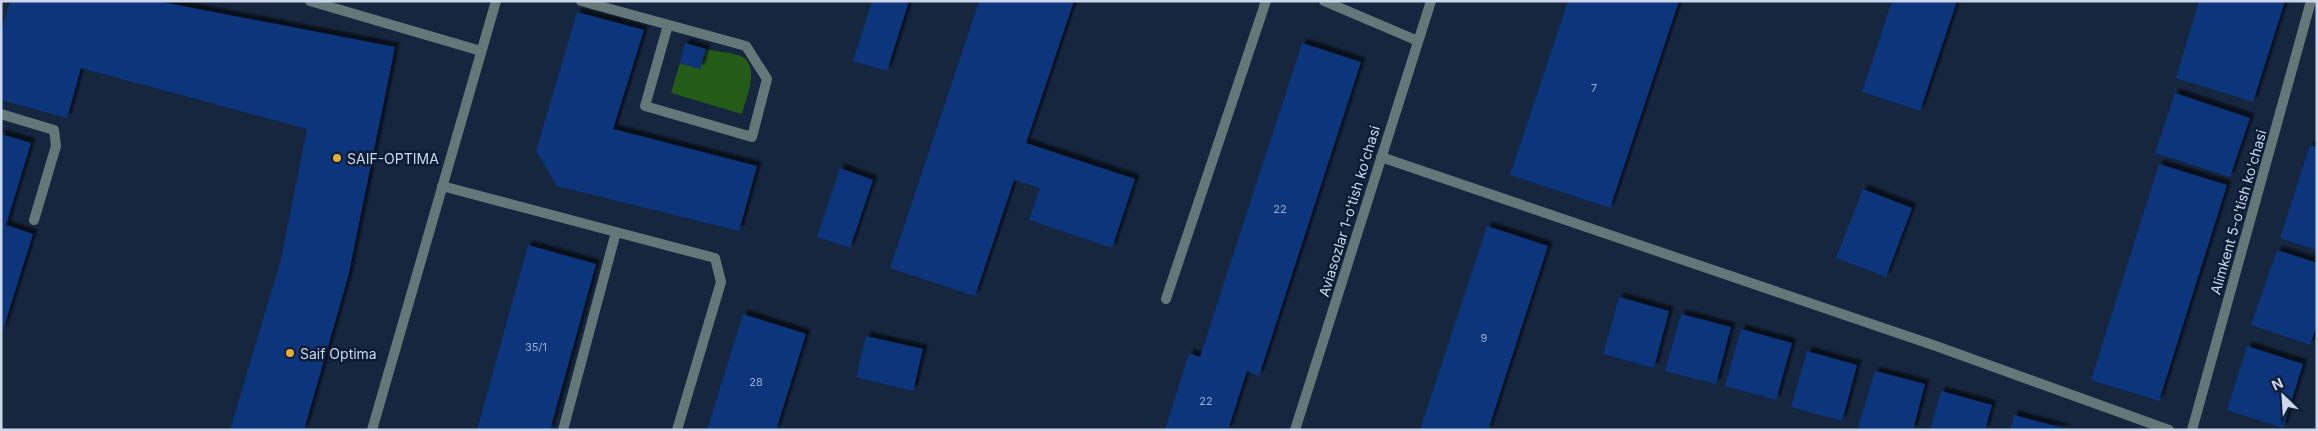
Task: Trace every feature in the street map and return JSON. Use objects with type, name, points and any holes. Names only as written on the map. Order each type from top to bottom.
[{"type":"street","points":[[310,1],[481,51]]},
{"type":"street","points":[[372,430],[496,1]]},
{"type":"street","points":[[581,1],[746,46],[767,79],[752,137],[645,106],[668,25]]},
{"type":"street","points":[[1166,299],[1266,1]]},
{"type":"street","points":[[1324,1],[1418,41]]},
{"type":"street","name":"Aviasozlar 1-o'tish ko'chasi","points":[[1295,430],[1431,1]]},
{"type":"street","name":"Alimkent 5-o'tish ko'chasi","points":[[2192,430],[2311,1]]},
{"type":"street","points":[[1,114],[54,130],[56,146],[34,220]]},
{"type":"street","points":[[1381,156],[1926,343],[2169,430]]},
{"type":"street","points":[[442,186],[715,258],[721,282],[677,430]]},
{"type":"street","points":[[563,430],[616,232]]},
{"type":"green space","points":[[706,49],[741,56],[747,61],[751,75],[749,91],[742,114],[671,93],[680,63],[700,69]]},
{"type":"building","points":[[10,1],[157,1],[395,47],[348,277],[304,430],[230,430],[281,259],[307,129],[81,68],[67,118],[1,100],[1,32]]},
{"type":"building","points":[[872,1],[909,1],[887,71],[853,61]]},
{"type":"building","points":[[979,1],[1074,1],[1026,143],[1135,179],[1112,248],[1029,220],[1040,188],[1014,180],[975,296],[890,268]]},
{"type":"building","points":[[1568,1],[1679,1],[1610,208],[1510,175]]},
{"type":"building","points":[[1892,1],[1957,1],[1920,111],[1862,92]]},
{"type":"building","points":[[2199,1],[2285,1],[2253,102],[2176,78]]},
{"type":"building","points":[[577,12],[644,30],[613,129],[757,166],[739,231],[557,186],[536,151]]},
{"type":"building","points":[[685,43],[706,49],[700,69],[680,63]]},
{"type":"building","points":[[1302,43],[1361,62],[1259,376],[1247,371],[1228,430],[1165,430],[1189,353],[1200,357]]},
{"type":"building","points":[[2175,93],[2250,118],[2230,177],[2155,153]]},
{"type":"building","points":[[1,134],[31,143],[6,225],[33,234],[2,333]]},
{"type":"building","points":[[2310,145],[2317,147],[2317,250],[2280,238]]},
{"type":"building","points":[[2159,164],[2227,185],[2159,401],[2091,380]]},
{"type":"building","points":[[840,168],[873,180],[850,248],[817,237]]},
{"type":"building","points":[[1863,189],[1912,208],[1886,277],[1836,258]]},
{"type":"building","points":[[1487,226],[1548,246],[1488,430],[1420,430]]},
{"type":"building","points":[[528,245],[596,264],[550,430],[477,430]]},
{"type":"building","points":[[2277,250],[2317,263],[2317,324],[2310,345],[2251,325]]},
{"type":"building","points":[[1619,297],[1669,311],[1654,368],[1603,354]]},
{"type":"building","points":[[743,314],[806,334],[776,430],[707,430]]},
{"type":"building","points":[[1681,314],[1731,327],[1716,384],[1665,371]]},
{"type":"building","points":[[1741,329],[1792,343],[1776,400],[1725,386]]},
{"type":"building","points":[[866,336],[923,349],[913,391],[856,377]]},
{"type":"building","points":[[2247,346],[2303,364],[2283,428],[2227,410]]},
{"type":"building","points":[[1807,351],[1857,365],[1842,421],[1791,407]]},
{"type":"building","points":[[1875,371],[1925,384],[1913,430],[1868,430],[1858,427]]},
{"type":"building","points":[[1941,391],[1992,405],[1985,430],[1930,430]]},
{"type":"building","points":[[2014,415],[2067,429],[2067,430],[2010,430]]},
{"type":"place","name":"SAIF-OPTIMA","points":[[337,158]]},
{"type":"place","name":"Saif Optima","points":[[290,353]]}]
